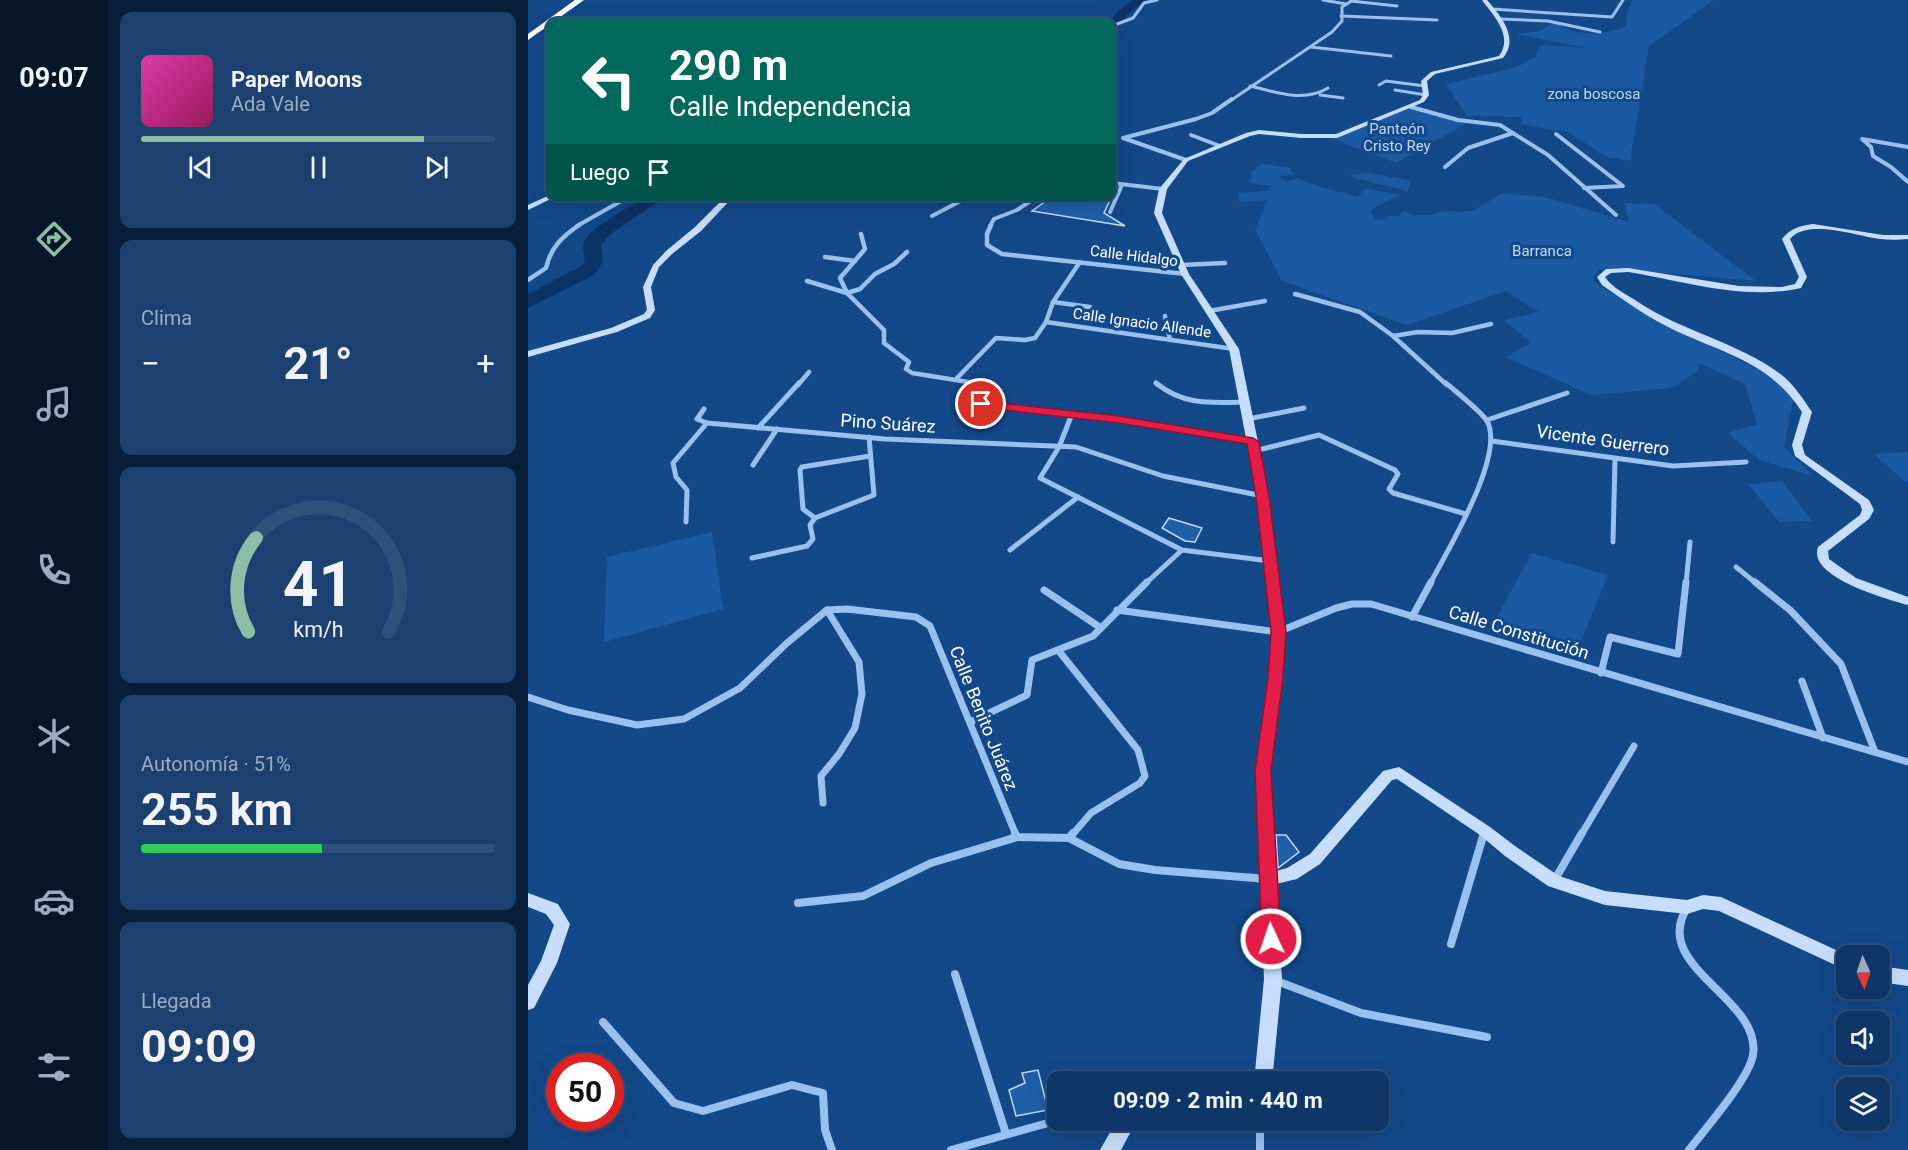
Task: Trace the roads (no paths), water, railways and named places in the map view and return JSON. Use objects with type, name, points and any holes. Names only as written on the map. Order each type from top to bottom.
[{"type":"highway","points":[[555,18],[580,0]]},
{"type":"highway","points":[[565,18],[591,0]]},
{"type":"highway","points":[[528,38],[546,25]]},
{"type":"highway","points":[[537,42],[546,33]]},
{"type":"main road","points":[[1264,1071],[1273,980],[1263,771],[1275,678],[1278,632],[1263,496],[1248,419],[1242,402],[1234,349],[1183,270],[1158,213],[1163,189],[1186,160],[1258,132],[1301,136],[1337,136],[1422,101],[1426,95],[1424,81],[1433,73],[1492,61],[1505,54],[1506,40],[1500,19],[1484,0]]},
{"type":"main road","points":[[528,208],[546,200]]},
{"type":"main road","points":[[528,354],[614,330],[647,316],[651,310],[646,292],[648,281],[655,270],[665,256],[695,232],[725,201]]},
{"type":"main road","points":[[1908,237],[1882,237],[1820,227],[1803,227],[1793,230],[1786,239],[1803,277],[1798,286],[1783,290],[1756,290],[1628,270],[1601,274],[1605,283],[1660,319],[1761,366],[1781,379],[1800,398],[1807,412],[1797,445],[1800,456],[1865,502],[1868,510],[1865,517],[1822,550],[1823,560],[1841,576],[1856,584],[1908,601]]},
{"type":"main road","points":[[1268,879],[1291,874],[1315,859],[1388,775],[1393,773],[1406,776],[1554,881],[1605,898],[1687,907],[1703,902],[1721,904],[1836,957]]},
{"type":"main road","points":[[528,900],[552,909],[562,924],[549,963],[528,1002]]},
{"type":"main road","points":[[1890,975],[1908,978]]},
{"type":"main road","points":[[1110,1150],[1121,1131]]},
{"type":"street","points":[[1116,24],[1133,18],[1144,3],[1157,0]]},
{"type":"street","points":[[1323,0],[1346,4]]},
{"type":"street","points":[[1186,160],[1123,138],[1206,117],[1340,26],[1340,9],[1352,0],[1397,6]]},
{"type":"street","points":[[1492,9],[1612,17],[1623,0]]},
{"type":"street","points":[[1341,16],[1437,20]]},
{"type":"street","points":[[1500,19],[1548,21],[1600,32]]},
{"type":"street","points":[[1310,46],[1391,56]]},
{"type":"street","points":[[1379,85],[1386,81],[1425,86]]},
{"type":"street","points":[[1250,86],[1300,96],[1320,95],[1343,98]]},
{"type":"street","points":[[1320,95],[1328,88]]},
{"type":"street","points":[[1395,90],[1426,95]]},
{"type":"street","points":[[1411,107],[1458,120],[1495,124],[1513,133],[1548,155],[1616,215]]},
{"type":"street","points":[[1445,167],[1468,148],[1513,133]]},
{"type":"street","points":[[1556,134],[1623,186],[1584,188]]},
{"type":"street","points":[[1191,135],[1220,146]]},
{"type":"street","points":[[1908,147],[1862,139],[1871,147],[1873,156],[1891,167],[1908,182]]},
{"type":"street","points":[[1116,184],[1163,189]]},
{"type":"street","points":[[1116,198],[1122,185]]},
{"type":"street","points":[[528,280],[546,268],[555,243],[621,201]]},
{"type":"street","points":[[932,216],[960,201]]},
{"type":"street","name":"Calle Hidalgo","points":[[1030,201],[1017,210],[994,219],[985,237],[990,250],[1011,256],[1183,270],[1225,263]]},
{"type":"street","points":[[1110,212],[1115,201]]},
{"type":"street","points":[[861,234],[865,249],[840,278],[847,293],[884,330],[884,343],[909,362],[906,369],[912,372],[988,383],[981,404],[1072,414],[1254,447],[1311,436],[1327,437],[1395,470],[1398,474],[1389,489],[1393,493],[1466,514]]},
{"type":"street","points":[[807,281],[847,293],[860,288],[875,274],[894,264],[906,252]]},
{"type":"street","points":[[825,257],[855,261]]},
{"type":"street","points":[[957,378],[992,339],[1000,337],[1031,339],[1036,336],[1046,322],[1053,302],[1080,262]]},
{"type":"street","points":[[1295,294],[1360,312],[1393,336],[1487,420],[1492,441],[1474,501],[1412,617]]},
{"type":"street","points":[[1209,311],[1265,301]]},
{"type":"street","points":[[1053,302],[1090,307]]},
{"type":"street","points":[[1165,316],[1170,340]]},
{"type":"street","name":"Calle Ignacio Allende","points":[[1046,322],[1234,349]]},
{"type":"street","points":[[1393,336],[1418,332],[1452,333],[1491,324]]},
{"type":"street","points":[[758,428],[809,372]]},
{"type":"street","points":[[1156,383],[1170,395],[1188,403],[1242,402]]},
{"type":"street","points":[[1487,420],[1567,393]]},
{"type":"street","points":[[1248,419],[1304,408]]},
{"type":"street","points":[[686,522],[687,490],[676,477],[673,463],[707,423],[697,419],[704,409]]},
{"type":"street","points":[[1072,414],[1059,447],[1040,478],[1182,550],[1270,561]]},
{"type":"street","name":"Pino Suárez","points":[[707,423],[869,437],[1076,447],[1163,476],[1263,496]]},
{"type":"street","points":[[753,465],[777,429]]},
{"type":"street","points":[[752,558],[811,543],[813,539],[810,525],[815,518],[874,495],[869,437]]},
{"type":"street","name":"Vicente Guerrero","points":[[1492,441],[1533,445],[1615,460],[1677,466],[1732,459],[1746,462]]},
{"type":"street","points":[[815,518],[803,509],[800,470],[802,467],[870,456]]},
{"type":"street","points":[[1613,542],[1615,460]]},
{"type":"street","points":[[1010,550],[1078,497]]},
{"type":"street","points":[[1601,673],[1610,637],[1678,654],[1690,542]]},
{"type":"street","points":[[970,722],[1027,695],[1032,660],[1093,636],[1117,610],[1182,550]]},
{"type":"street","points":[[1736,567],[1790,610],[1841,664],[1875,752]]},
{"type":"street","points":[[1044,590],[1101,628]]},
{"type":"street","name":"Calle Constitución","points":[[1278,632],[1336,608],[1352,604],[1371,604],[1908,762]]},
{"type":"street","name":"Calle Benito Juárez","points":[[827,610],[847,609],[916,617],[930,626],[1017,837]]},
{"type":"street","points":[[528,697],[568,710],[637,725],[684,719],[740,688],[787,643],[827,610],[859,662],[862,693],[855,728],[839,754],[821,776],[823,803]]},
{"type":"street","points":[[1117,610],[1278,632]]},
{"type":"street","points":[[1058,650],[1138,750],[1144,776],[1140,783],[1091,813],[1069,838]]},
{"type":"street","points":[[1802,681],[1823,738]]},
{"type":"street","points":[[1554,881],[1634,747]]},
{"type":"street","points":[[1451,944],[1485,831]]},
{"type":"street","points":[[798,903],[863,896],[931,863],[1017,837],[1069,838],[1119,864],[1155,870],[1268,879]]},
{"type":"street","points":[[1687,907],[1679,920],[1678,934],[1688,956],[1743,1020],[1753,1038],[1753,1056],[1747,1071],[1689,1150]]},
{"type":"street","points":[[955,974],[1006,1134]]},
{"type":"street","points":[[1273,980],[1361,1013],[1487,1037]]},
{"type":"street","points":[[603,1022],[674,1103],[703,1111],[792,1085],[823,1093],[825,1130],[832,1150]]},
{"type":"street","points":[[951,1150],[1047,1123]]},
{"type":"street","points":[[1260,1131],[1260,1150]]},
{"type":"waterway","points":[[1116,21],[1119,20],[1122,13],[1140,0]]},
{"type":"waterway","points":[[528,302],[587,271],[594,262],[592,243],[610,226],[651,201]]},
{"type":"park label","name":"zona boscosa","points":[[1594,94]]},
{"type":"park label","name":"Panteón Cristo Rey","points":[[1397,138]]},
{"type":"park label","name":"Barranca","points":[[1542,251]]}]
